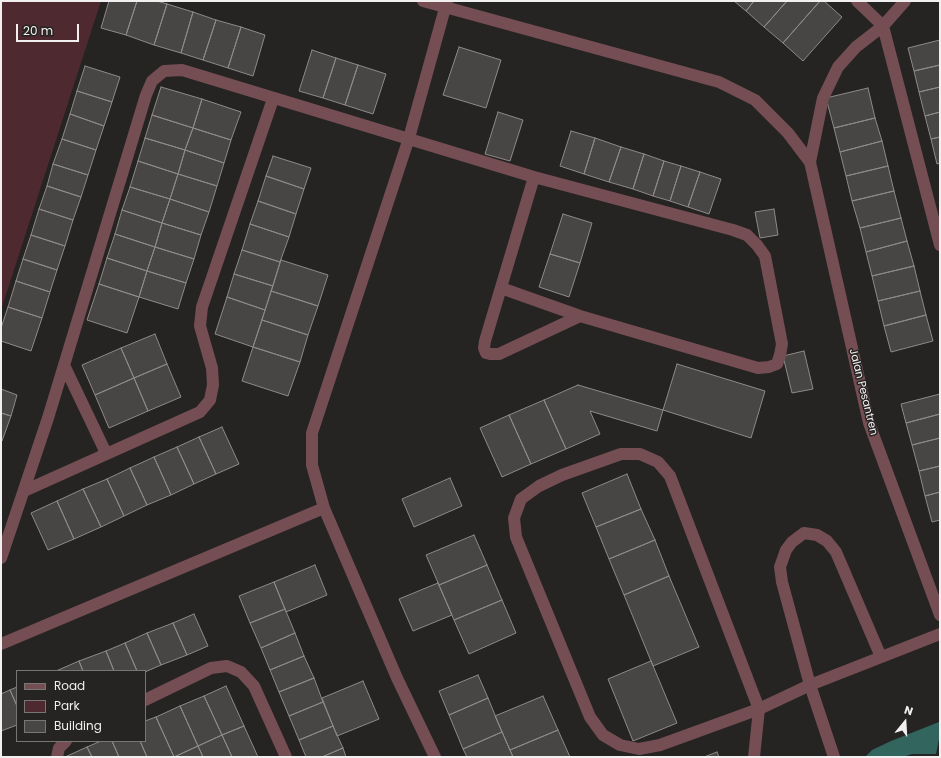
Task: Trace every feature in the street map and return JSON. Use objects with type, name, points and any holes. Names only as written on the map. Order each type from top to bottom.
[{"type":"street","points":[[423,1],[446,4],[719,82],[755,100],[788,133],[810,162]]},
{"type":"street","points":[[857,1],[883,26],[940,245]]},
{"type":"street","points":[[810,162],[823,98],[838,68],[856,47],[883,26],[905,1]]},
{"type":"street","points":[[435,757],[397,678],[324,508],[312,465],[312,433],[409,138],[446,4]]},
{"type":"street","points":[[1,558],[64,365],[146,95],[152,81],[164,71],[182,70],[273,99],[409,138],[534,177],[747,235],[765,256],[782,344],[777,364],[769,367],[758,368],[580,316],[502,288]]},
{"type":"street","points":[[24,491],[200,412],[210,400],[213,385],[212,368],[200,326],[202,307],[273,99]]},
{"type":"street","name":"Jalan Pesantren","points":[[810,162],[868,423],[940,615]]},
{"type":"street","points":[[534,177],[484,348],[486,352],[490,354],[499,354],[580,316]]},
{"type":"street","points":[[64,365],[106,453]]},
{"type":"street","points":[[754,757],[759,709],[670,476],[658,462],[640,454],[621,454],[562,475],[539,486],[521,499],[514,518],[516,537],[590,717],[603,735],[620,745],[639,749],[660,745],[759,709],[810,685],[940,634]]},
{"type":"street","points":[[1,644],[324,508]]},
{"type":"street","points":[[834,757],[810,685],[782,582],[780,567],[786,550],[792,542],[804,533],[817,534],[827,541],[836,552],[881,657]]},
{"type":"street","points":[[146,700],[211,668],[227,666],[241,672],[254,686],[286,757]]},
{"type":"street","points":[[57,757],[59,748],[65,742]]},
{"type":"green space","points":[[1,1],[101,1],[1,310]]},
{"type":"water","points":[[939,722],[940,734],[936,754],[912,754],[903,757],[865,757],[872,750],[891,741]]},
{"type":"building","points":[[109,1],[137,1],[126,35],[101,28]]},
{"type":"building","points":[[137,1],[157,1],[167,4],[154,45],[126,35]]},
{"type":"building","points":[[734,1],[754,1],[746,11]]},
{"type":"building","points":[[754,1],[787,1],[764,27],[746,11]]},
{"type":"building","points":[[787,1],[820,1],[783,43],[764,27]]},
{"type":"building","points":[[820,1],[824,1],[842,17],[803,61],[783,43]]},
{"type":"building","points":[[167,4],[193,12],[181,53],[154,45]]},
{"type":"building","points":[[193,12],[216,20],[203,60],[181,53]]},
{"type":"building","points":[[216,20],[241,27],[228,68],[203,60]]},
{"type":"building","points":[[241,27],[265,35],[253,76],[228,68]]},
{"type":"building","points":[[940,40],[940,65],[914,71],[908,48]]},
{"type":"building","points":[[459,47],[501,60],[486,108],[443,95]]},
{"type":"building","points":[[312,50],[336,58],[323,98],[299,91]]},
{"type":"building","points":[[336,58],[358,65],[345,105],[323,98]]},
{"type":"building","points":[[358,65],[386,74],[373,114],[345,105]]},
{"type":"building","points":[[940,65],[940,87],[919,92],[914,71]]},
{"type":"building","points":[[85,66],[120,77],[112,102],[77,91]]},
{"type":"building","points":[[161,87],[202,99],[193,128],[152,115]]},
{"type":"building","points":[[940,87],[940,112],[925,116],[919,92]]},
{"type":"building","points":[[868,88],[875,118],[834,128],[826,98]]},
{"type":"building","points":[[77,91],[112,102],[104,126],[70,114]]},
{"type":"building","points":[[202,99],[241,112],[231,140],[193,128]]},
{"type":"building","points":[[498,112],[523,120],[510,161],[485,154]]},
{"type":"building","points":[[940,112],[940,137],[931,139],[925,116]]},
{"type":"building","points":[[70,114],[104,126],[96,150],[62,139]]},
{"type":"building","points":[[152,115],[193,128],[185,150],[145,138]]},
{"type":"building","points":[[875,118],[882,141],[840,152],[834,128]]},
{"type":"building","points":[[193,128],[231,140],[224,163],[185,150]]},
{"type":"building","points":[[571,131],[595,138],[584,174],[560,166]]},
{"type":"building","points":[[940,137],[940,163],[937,164],[931,139]]},
{"type":"building","points":[[145,138],[185,150],[178,174],[138,161]]},
{"type":"building","points":[[595,138],[621,147],[609,182],[584,174]]},
{"type":"building","points":[[62,139],[96,150],[88,175],[53,164]]},
{"type":"building","points":[[882,141],[888,166],[846,176],[840,152]]},
{"type":"building","points":[[621,147],[644,154],[633,189],[609,182]]},
{"type":"building","points":[[185,150],[224,163],[217,186],[178,174]]},
{"type":"building","points":[[644,154],[664,161],[653,196],[633,189]]},
{"type":"building","points":[[273,156],[311,168],[304,189],[266,176]]},
{"type":"building","points":[[138,161],[178,174],[170,199],[130,187]]},
{"type":"building","points":[[664,161],[681,166],[670,201],[653,196]]},
{"type":"building","points":[[53,164],[88,175],[81,197],[47,186]]},
{"type":"building","points":[[681,166],[700,172],[688,207],[670,201]]},
{"type":"building","points":[[888,166],[894,191],[852,201],[846,176]]},
{"type":"building","points":[[700,172],[721,179],[709,214],[688,207]]},
{"type":"building","points":[[178,174],[217,186],[209,212],[170,199]]},
{"type":"building","points":[[266,176],[304,189],[296,214],[258,201]]},
{"type":"building","points":[[47,186],[81,197],[73,220],[39,209]]},
{"type":"building","points":[[130,187],[170,199],[162,223],[122,210]]},
{"type":"building","points":[[894,191],[901,218],[860,228],[852,201]]},
{"type":"building","points":[[170,199],[209,212],[201,235],[162,223]]},
{"type":"building","points":[[258,201],[296,214],[289,237],[250,224]]},
{"type":"building","points":[[39,209],[73,220],[65,246],[31,235]]},
{"type":"building","points":[[774,209],[778,235],[760,238],[755,212]]},
{"type":"building","points":[[122,210],[162,223],[155,247],[115,234]]},
{"type":"building","points":[[563,214],[592,223],[580,263],[550,254]]},
{"type":"building","points":[[901,218],[907,241],[866,252],[860,228]]},
{"type":"building","points":[[162,223],[201,235],[194,259],[155,247]]},
{"type":"building","points":[[250,224],[289,237],[280,262],[242,250]]},
{"type":"building","points":[[115,234],[155,247],[147,271],[107,258]]},
{"type":"building","points":[[31,235],[65,246],[57,270],[23,259]]},
{"type":"building","points":[[907,241],[914,266],[872,276],[866,252]]},
{"type":"building","points":[[155,247],[194,259],[186,283],[147,271]]},
{"type":"building","points":[[242,250],[280,262],[273,286],[234,274]]},
{"type":"building","points":[[550,254],[580,263],[569,297],[539,287]]},
{"type":"building","points":[[107,258],[147,271],[139,297],[99,284]]},
{"type":"building","points":[[23,259],[57,270],[50,292],[16,281]]},
{"type":"building","points":[[281,260],[328,275],[318,306],[271,291]]},
{"type":"building","points":[[914,266],[920,291],[878,301],[872,276]]},
{"type":"building","points":[[147,271],[186,283],[178,309],[139,297]]},
{"type":"building","points":[[234,274],[273,286],[265,310],[227,297]]},
{"type":"building","points":[[16,281],[50,292],[42,318],[8,307]]},
{"type":"building","points":[[99,284],[139,297],[127,333],[87,320]]},
{"type":"building","points":[[271,291],[318,306],[308,335],[262,320]]},
{"type":"building","points":[[920,291],[926,315],[884,326],[878,301]]},
{"type":"building","points":[[227,297],[265,310],[253,347],[215,334]]},
{"type":"building","points":[[8,307],[42,318],[31,351],[1,341],[1,328]]},
{"type":"building","points":[[926,315],[933,341],[891,352],[884,326]]},
{"type":"building","points":[[262,320],[308,335],[300,362],[253,347]]},
{"type":"building","points":[[155,334],[167,364],[134,378],[121,348]]},
{"type":"building","points":[[253,347],[300,362],[288,396],[242,381]]},
{"type":"building","points":[[121,348],[134,378],[95,395],[82,365]]},
{"type":"building","points":[[804,351],[813,389],[792,393],[783,356]]},
{"type":"building","points":[[167,364],[181,397],[148,411],[134,378]]},
{"type":"building","points":[[677,364],[765,391],[751,438],[663,410]]},
{"type":"building","points":[[134,378],[148,411],[109,428],[95,395]]},
{"type":"building","points":[[578,385],[663,410],[657,431],[590,411],[600,434],[566,449],[544,400]]},
{"type":"building","points":[[1,389],[17,395],[11,416],[1,413]]},
{"type":"building","points":[[940,394],[940,414],[906,423],[901,404]]},
{"type":"building","points":[[544,400],[566,449],[531,464],[509,415]]},
{"type":"building","points":[[1,413],[11,416],[2,441],[1,441]]},
{"type":"building","points":[[940,414],[940,438],[912,445],[906,423]]},
{"type":"building","points":[[509,415],[531,464],[502,477],[480,428]]},
{"type":"building","points":[[222,427],[239,464],[216,474],[199,437]]},
{"type":"building","points":[[199,437],[216,474],[194,484],[177,447]]},
{"type":"building","points":[[940,438],[940,466],[919,471],[912,445]]},
{"type":"building","points":[[177,447],[194,484],[171,495],[154,457]]},
{"type":"building","points":[[154,457],[171,495],[147,505],[130,468]]},
{"type":"building","points":[[940,466],[940,492],[925,496],[919,471]]},
{"type":"building","points":[[130,468],[147,505],[124,516],[107,479]]},
{"type":"building","points":[[627,474],[641,509],[596,527],[582,493]]},
{"type":"building","points":[[450,478],[462,506],[414,527],[402,499]]},
{"type":"building","points":[[107,479],[124,516],[101,527],[83,489]]},
{"type":"building","points":[[83,489],[101,527],[74,539],[57,501]]},
{"type":"building","points":[[940,492],[940,520],[932,522],[925,496]]},
{"type":"building","points":[[57,501],[74,539],[48,550],[31,513]]},
{"type":"building","points":[[641,509],[655,540],[609,559],[596,527]]},
{"type":"building","points":[[474,535],[487,565],[439,585],[426,555]]},
{"type":"building","points":[[655,540],[669,576],[624,595],[609,559]]},
{"type":"building","points":[[315,565],[327,595],[286,612],[274,582]]},
{"type":"building","points":[[487,565],[502,600],[454,620],[439,585]]},
{"type":"building","points":[[669,576],[699,647],[653,666],[624,595]]},
{"type":"building","points":[[274,582],[285,609],[250,623],[239,596]]},
{"type":"building","points":[[438,583],[452,615],[413,631],[399,599]]},
{"type":"building","points":[[502,600],[516,633],[469,654],[454,620]]},
{"type":"building","points":[[285,609],[295,633],[261,648],[250,623]]},
{"type":"building","points":[[194,614],[208,646],[187,655],[173,623]]},
{"type":"building","points":[[173,623],[187,655],[161,665],[147,633]]},
{"type":"building","points":[[147,633],[161,665],[146,672],[146,670],[137,670],[125,643]]},
{"type":"building","points":[[295,633],[304,656],[270,670],[261,648]]},
{"type":"building","points":[[125,643],[137,670],[114,670],[106,651]]},
{"type":"building","points":[[106,651],[114,670],[83,670],[79,661]]},
{"type":"building","points":[[304,656],[314,678],[279,692],[270,670]]},
{"type":"building","points":[[79,661],[83,670],[58,670]]},
{"type":"building","points":[[651,661],[677,723],[633,741],[608,679]]},
{"type":"building","points":[[478,675],[488,698],[449,715],[439,691]]},
{"type":"building","points":[[314,678],[323,702],[289,716],[279,692]]},
{"type":"building","points":[[363,681],[379,719],[337,736],[322,698]]},
{"type":"building","points":[[226,686],[244,726],[222,735],[204,696]]},
{"type":"building","points":[[16,687],[16,704],[10,690]]},
{"type":"building","points":[[10,690],[16,704],[16,725],[1,731],[1,694]]},
{"type":"building","points":[[204,696],[222,735],[198,746],[180,706]]},
{"type":"building","points":[[543,696],[558,730],[510,750],[495,716]]},
{"type":"building","points":[[488,698],[502,732],[463,749],[449,715]]},
{"type":"building","points":[[323,702],[333,726],[299,740],[289,716]]},
{"type":"building","points":[[180,706],[198,746],[174,757],[156,717]]},
{"type":"building","points":[[156,717],[174,757],[147,757],[140,742],[146,742],[146,721]]},
{"type":"building","points":[[244,726],[258,757],[232,757],[222,735]]},
{"type":"building","points":[[333,726],[343,748],[322,757],[306,757],[299,740]]},
{"type":"building","points":[[558,730],[570,757],[513,757],[510,750]]},
{"type":"building","points":[[502,732],[513,757],[467,757],[463,749]]},
{"type":"building","points":[[222,735],[232,757],[203,757],[198,746]]},
{"type":"building","points":[[99,742],[112,742],[119,757],[92,757],[87,747]]},
{"type":"building","points":[[112,742],[140,742],[147,757],[119,757]]},
{"type":"building","points":[[198,746],[203,757],[174,757]]},
{"type":"building","points":[[87,747],[92,757],[65,757]]},
{"type":"building","points":[[343,748],[346,757],[322,757]]},
{"type":"building","points":[[717,752],[719,757],[704,757]]}]
